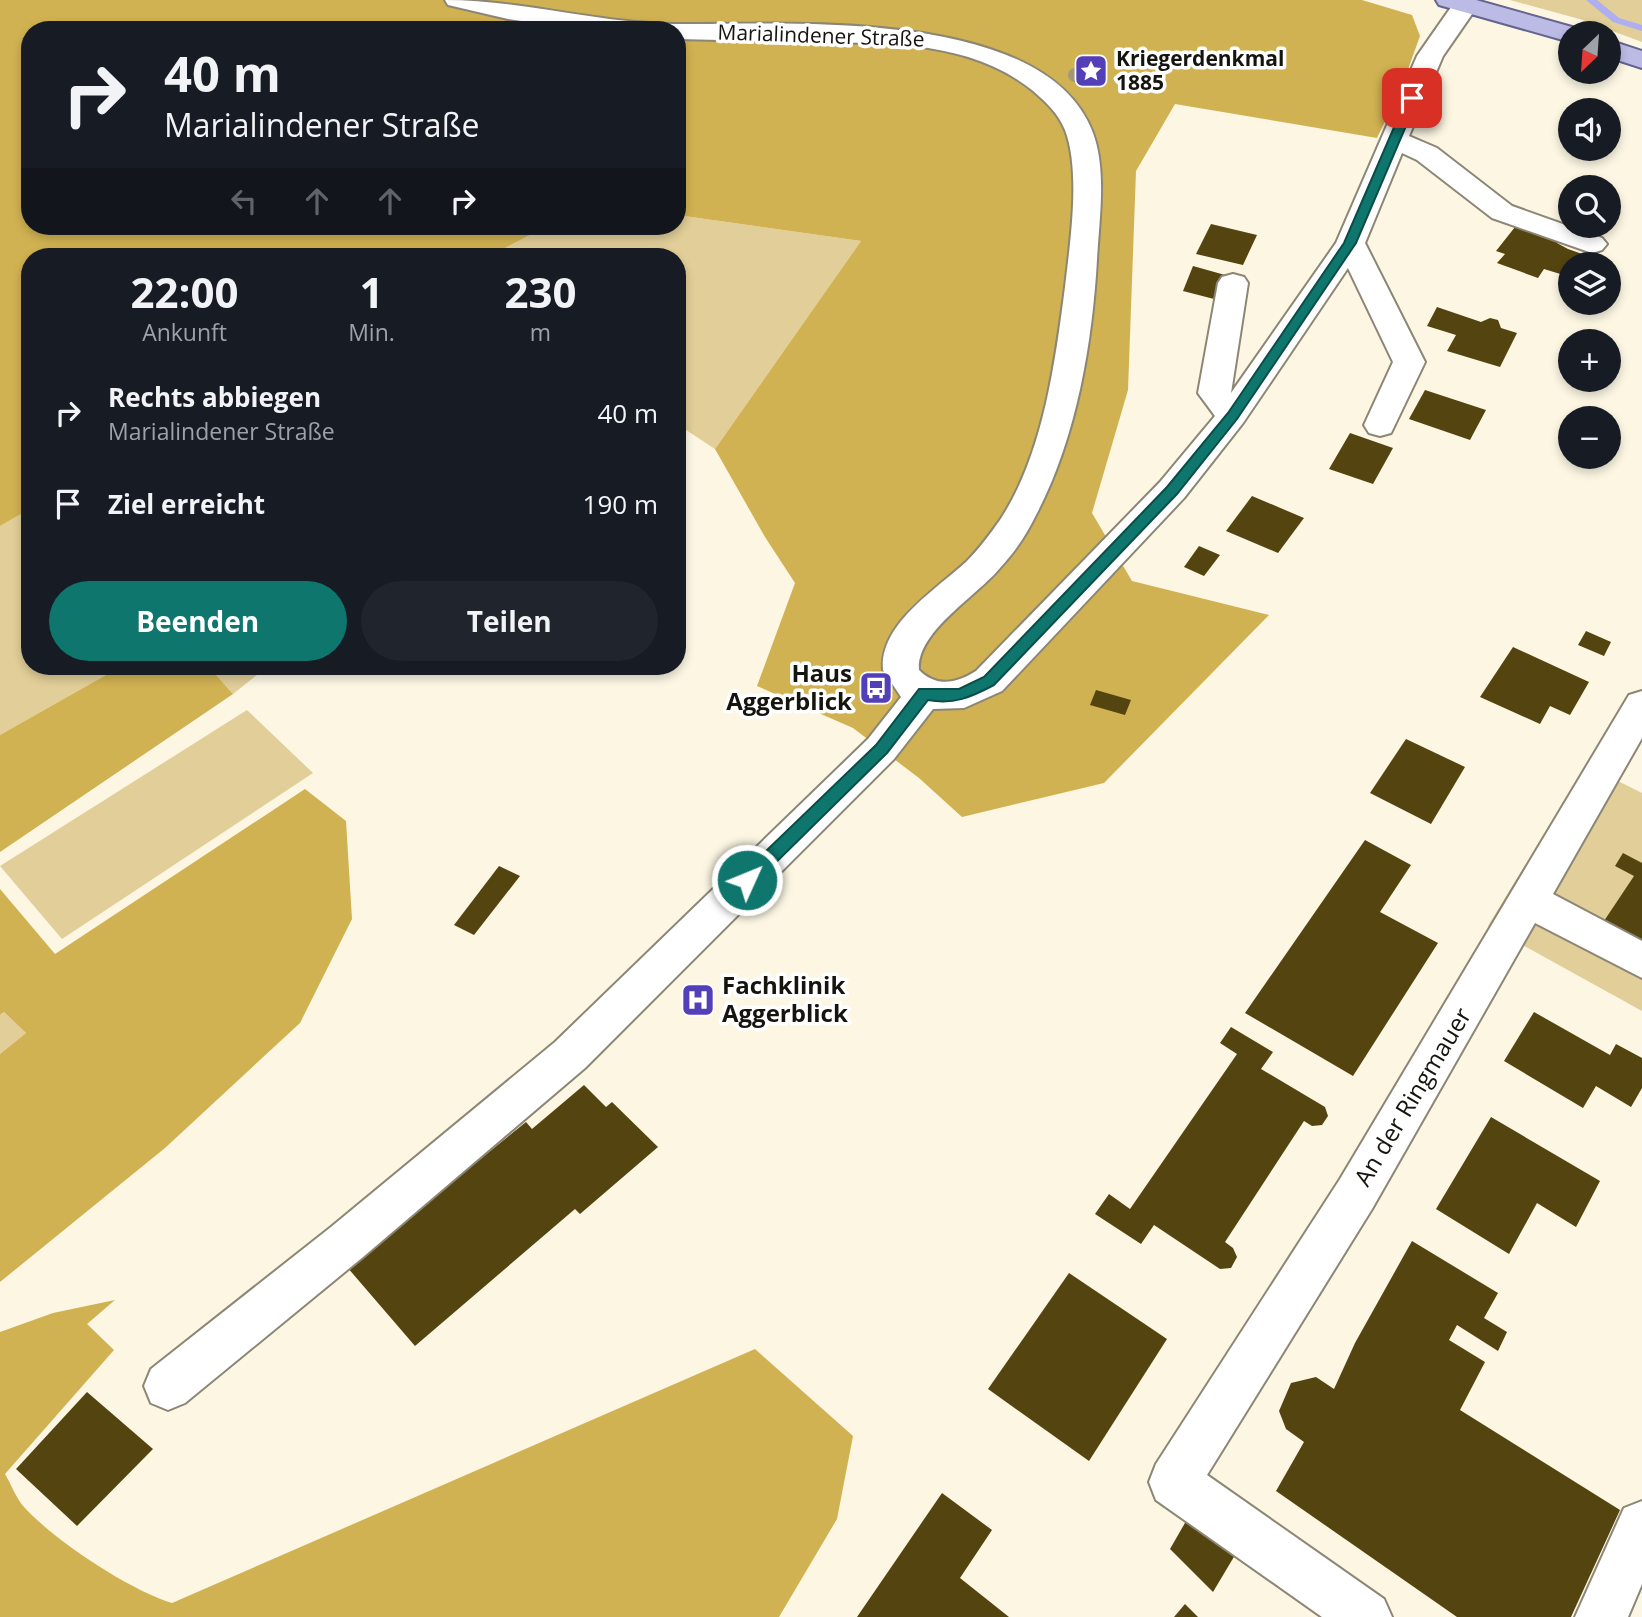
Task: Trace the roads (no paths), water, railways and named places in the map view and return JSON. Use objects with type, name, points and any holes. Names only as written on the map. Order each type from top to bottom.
[{"type":"main road","points":[[1457,2],[1558,31]]},
{"type":"main road","points":[[1621,53],[1642,60]]},
{"type":"street","points":[[457,0],[510,14],[556,21]]},
{"type":"street","points":[[168,1386],[570,1055],[881,749],[924,693],[942,697],[961,695],[989,681],[1172,490],[1232,416],[1350,243],[1430,56],[1457,2]]},
{"type":"street","name":"Marialindener Straße","points":[[686,31],[883,36],[956,45],[992,55],[1022,71],[1056,96],[1077,124],[1084,148],[1086,226],[1070,350],[1052,437],[1038,480],[1018,518],[990,558],[908,640],[900,658],[902,675],[924,693]]},
{"type":"street","points":[[1395,140],[1427,154],[1502,212],[1592,244]]},
{"type":"street","points":[[1350,243],[1409,362],[1380,425]]},
{"type":"street","points":[[1232,416],[1214,393],[1233,284]]},
{"type":"street","name":"An der Ringmauer","points":[[1366,1617],[1174,1482],[1356,1194],[1528,900],[1638,719]]},
{"type":"street","points":[[1528,900],[1642,961]]},
{"type":"street","points":[[1601,1617],[1642,1526]]},
{"type":"waterway","points":[[1591,0],[1616,20],[1642,28]]},
{"type":"place","name":"Kriegerdenkmal 1885","points":[[1091,71]]},
{"type":"place","name":"Haus Aggerblick","points":[[876,688]]},
{"type":"place","name":"Fachklinik Aggerblick","points":[[698,1000]]}]
